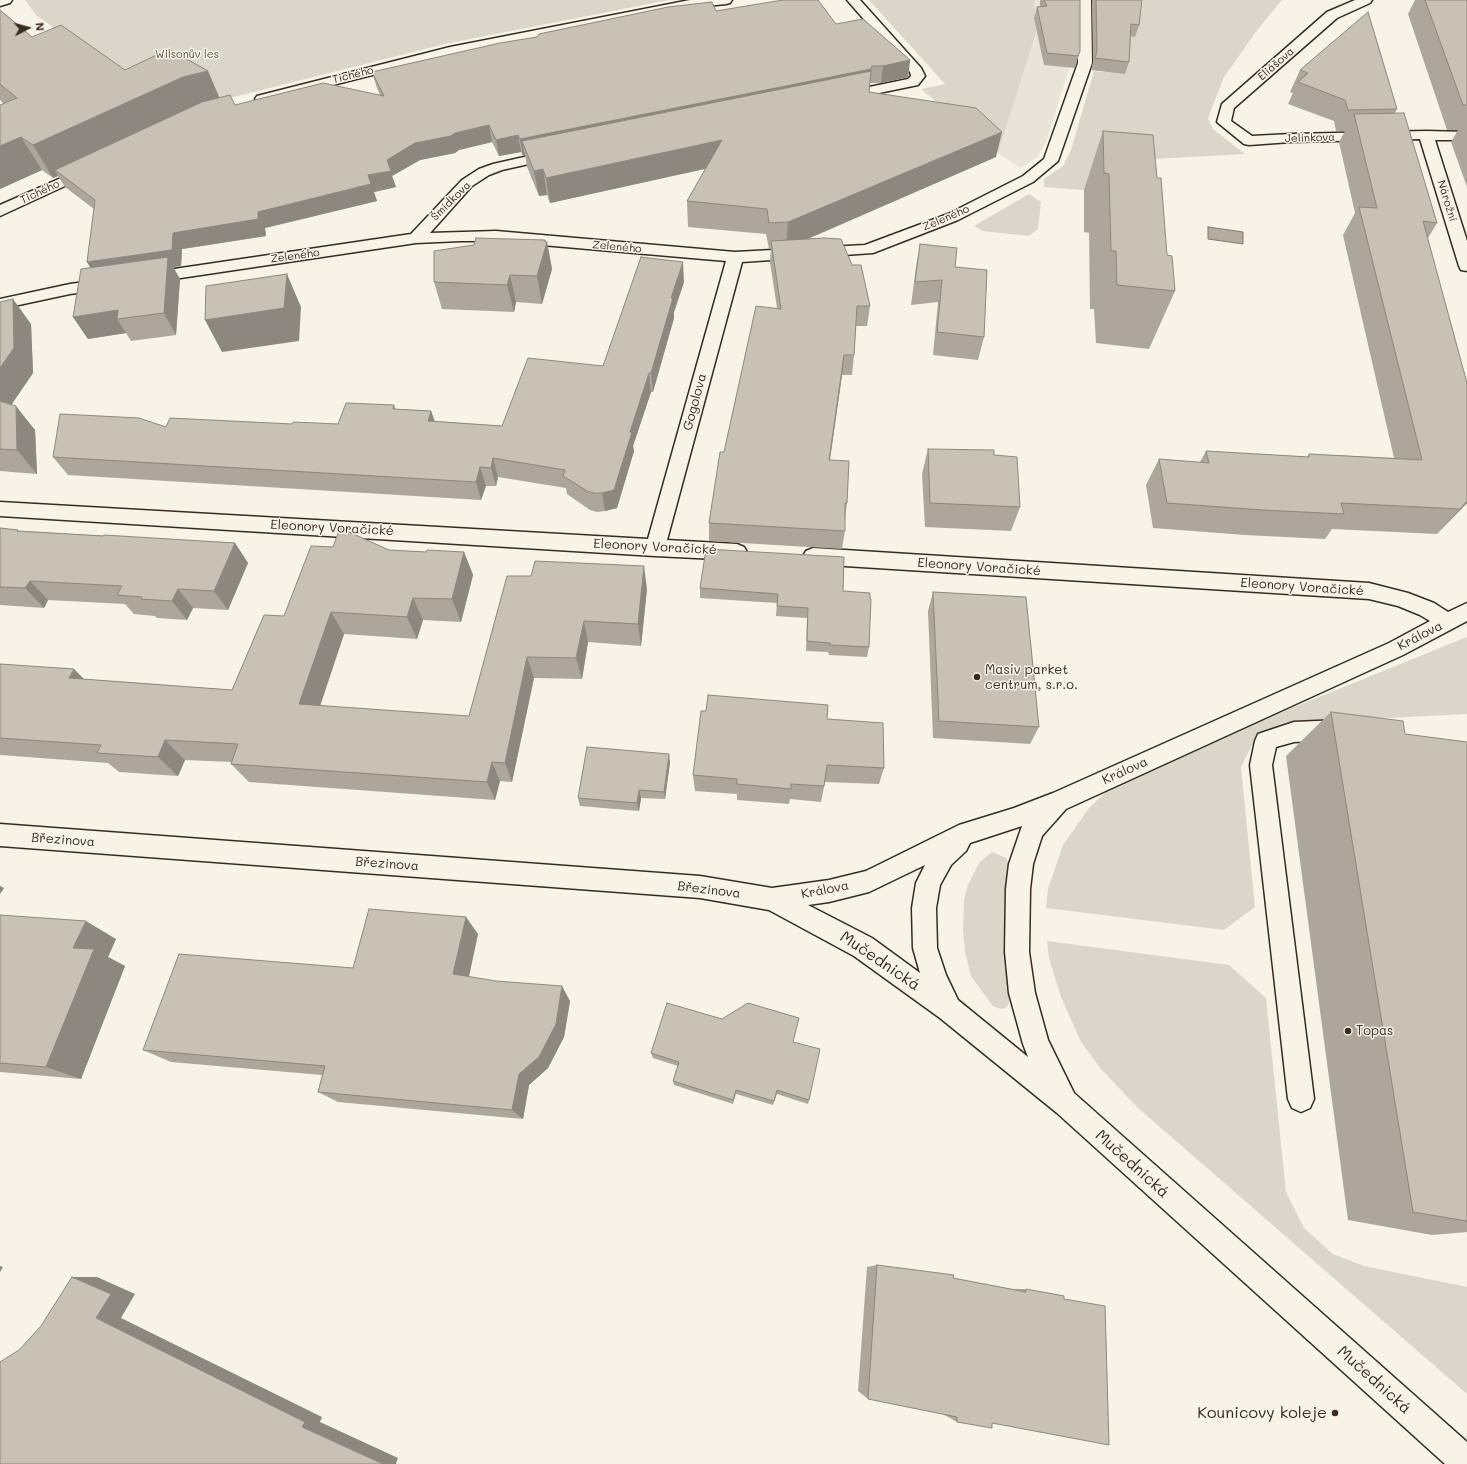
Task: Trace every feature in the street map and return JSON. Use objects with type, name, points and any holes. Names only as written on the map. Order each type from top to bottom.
[{"type":"street","points":[[0,2],[6,0]]},
{"type":"street","name":"Tichého","points":[[249,102],[450,50],[679,5],[726,0]]},
{"type":"street","points":[[827,100],[913,82],[918,76],[853,0]]},
{"type":"street","name":"Zeleného","points":[[0,304],[70,289],[416,238],[496,236],[735,257],[868,250],[953,217],[1031,177],[1051,161],[1086,64],[1086,0]]},
{"type":"street","name":"Eliášova","points":[[1249,141],[1224,122],[1227,106],[1332,16],[1366,0]]},
{"type":"street","name":"Jelínkova","points":[[1249,141],[1290,138],[1426,135],[1467,136]]},
{"type":"street","name":"Nárožní","points":[[1426,135],[1467,266]]},
{"type":"street","name":"Šmídkova","points":[[416,238],[467,183],[484,172],[513,163],[571,151]]},
{"type":"street","name":"Tichého","points":[[0,211],[98,165]]},
{"type":"street","name":"Gogolova","points":[[655,548],[735,257]]},
{"type":"street","name":"Eleonory Voračické","points":[[0,509],[758,553]]},
{"type":"street","name":"Eleonory Voračické","points":[[798,556],[1369,591],[1401,598],[1427,608],[1458,616]]},
{"type":"street","name":"Králova","points":[[772,899],[829,891],[869,881],[967,833],[1016,818],[1061,800],[1396,649],[1458,616]]},
{"type":"street","points":[[1301,1099],[1261,764],[1266,742],[1273,739],[1294,732],[1344,730],[1359,731]]},
{"type":"street","points":[[1061,800],[1032,830],[1021,864],[1018,889],[1017,952],[1022,993],[1036,1044],[1066,1104]]},
{"type":"street","points":[[949,1009],[934,978],[925,948],[924,908],[928,883],[943,857],[967,833]]},
{"type":"street","name":"Březinova","points":[[0,835],[700,887],[772,899]]},
{"type":"street","name":"Mučednická","points":[[772,899],[863,946],[949,1009],[1066,1104],[1467,1463]]},
{"type":"shaded area","points":[[1034,0],[1072,0],[1073,56],[1046,143],[1037,157],[1021,168],[998,153],[1037,30]]},
{"type":"shaded area","points":[[1208,227],[1243,232],[1243,244],[1208,239]]},
{"type":"green space","name":"Wilsonův les","points":[[25,0],[669,0],[445,44],[210,103],[179,115],[37,16]]},
{"type":"green space","points":[[869,0],[1034,0],[1037,30],[998,153],[921,89],[945,84]]},
{"type":"green space","points":[[1143,0],[1282,0],[1258,29],[1224,77],[1208,118],[1213,129],[1245,154],[1152,159],[1132,194],[1044,187],[1044,179],[1063,166],[1071,150],[1094,71],[1103,72],[1127,36],[1135,36],[1135,29],[1128,12],[1141,14]]},
{"type":"green space","points":[[1029,194],[1041,202],[1038,229],[1029,236],[982,231],[974,226]]},
{"type":"green space","points":[[1467,637],[1467,714],[1329,721],[1274,729],[1254,741],[1241,767],[1255,907],[1224,930],[1046,908],[1048,889],[1063,845],[1089,808],[1107,791],[1255,723]]},
{"type":"green space","points":[[992,852],[1006,858],[1009,864],[1011,997],[1008,1005],[1001,1009],[993,1006],[971,976],[965,951],[963,931],[964,900],[968,885],[979,863]]},
{"type":"green space","points":[[1047,941],[1229,965],[1266,998],[1286,1192],[1304,1228],[1333,1254],[1364,1266],[1467,1287],[1467,1394],[1138,1108],[1101,1069],[1081,1042],[1061,997],[1049,958]]},
{"type":"building","points":[[783,0],[818,0],[836,24],[863,19],[910,60],[883,66],[872,66],[871,69],[520,139],[518,135],[496,140],[489,125],[455,133],[451,136],[415,143],[387,160],[391,171],[368,175],[371,184],[258,212],[258,219],[173,233],[172,250],[87,262],[95,200],[55,170],[202,102],[230,95],[235,105],[323,83],[384,96],[372,72],[500,43],[537,37],[539,34],[668,7],[712,2],[716,11]]},
{"type":"building","points":[[1044,0],[1080,0],[1080,51],[1078,56],[1047,53],[1037,7],[1047,6]]},
{"type":"building","points":[[1096,0],[1142,0],[1139,25],[1131,24],[1129,62],[1095,58],[1097,51]]},
{"type":"building","points":[[1425,0],[1467,0],[1467,105],[1463,105]]},
{"type":"building","points":[[0,10],[32,37],[61,25],[125,70],[169,49],[208,71],[183,77],[33,145],[21,137],[0,146],[0,105],[17,98],[0,84]]},
{"type":"building","points":[[1368,12],[1397,109],[1348,110],[1345,100],[1298,82],[1308,73],[1300,70]]},
{"type":"building","points":[[871,71],[869,92],[976,108],[1002,132],[788,222],[769,223],[767,209],[687,201],[722,140],[546,178],[543,169],[534,171],[522,141]]},
{"type":"building","points":[[1404,113],[1437,223],[1423,221],[1467,383],[1467,501],[1460,509],[1341,503],[1344,514],[1167,503],[1159,459],[1209,463],[1206,451],[1309,457],[1309,454],[1422,460],[1359,207],[1377,208],[1354,114]]},
{"type":"building","points":[[1103,131],[1153,135],[1157,178],[1161,178],[1167,255],[1172,256],[1175,291],[1117,285],[1116,251],[1111,251],[1109,174],[1104,173]]},
{"type":"building","points":[[476,238],[545,240],[545,242],[547,242],[537,276],[510,275],[507,285],[434,282],[434,251],[474,245]]},
{"type":"building","points":[[824,238],[841,239],[852,265],[861,265],[870,306],[857,306],[854,355],[844,355],[829,460],[849,461],[847,503],[845,503],[845,531],[709,523],[720,452],[724,452],[756,306],[781,309],[771,241]]},
{"type":"building","points":[[920,244],[957,248],[955,267],[987,270],[984,337],[937,332],[942,280],[915,282]]},
{"type":"building","points":[[168,257],[164,313],[117,319],[118,310],[73,317],[81,269]]},
{"type":"building","points":[[641,257],[683,262],[671,298],[673,298],[651,373],[649,373],[630,432],[632,432],[614,490],[594,493],[587,491],[563,476],[565,470],[493,458],[491,468],[480,467],[476,482],[53,457],[60,414],[139,418],[166,427],[170,418],[292,424],[293,422],[338,424],[346,403],[394,405],[393,409],[431,411],[428,421],[502,426],[528,358],[603,366]]},
{"type":"building","points":[[287,274],[284,308],[205,320],[206,286]]},
{"type":"building","points":[[13,299],[14,348],[0,368],[0,302]]},
{"type":"building","points":[[0,401],[16,406],[17,450],[0,449]]},
{"type":"building","points":[[928,449],[994,450],[994,455],[1017,457],[1020,507],[930,503]]},
{"type":"building","points":[[0,528],[18,530],[17,531],[235,543],[214,591],[178,589],[172,601],[141,599],[142,597],[117,595],[122,586],[30,581],[25,588],[0,587]]},
{"type":"building","points":[[340,528],[389,550],[464,552],[452,599],[413,598],[407,617],[331,612],[299,704],[469,716],[507,576],[531,576],[535,561],[644,566],[638,624],[584,621],[576,658],[527,657],[505,763],[492,762],[487,782],[231,764],[238,744],[165,740],[158,757],[97,753],[101,745],[0,738],[0,664],[74,669],[69,678],[232,690],[264,615],[284,616],[311,546],[333,547]]},
{"type":"building","points":[[706,549],[844,557],[843,591],[870,593],[869,647],[830,645],[830,643],[807,641],[808,608],[777,606],[778,594],[700,588]]},
{"type":"building","name":"Masiv parket centrum, s.r.o.","points":[[933,592],[1026,597],[1039,727],[939,721]]},
{"type":"building","points":[[708,695],[828,705],[827,719],[883,723],[884,768],[827,765],[824,786],[791,784],[791,789],[737,784],[737,779],[693,775],[701,711],[706,711]]},
{"type":"building","points":[[1331,712],[1403,721],[1405,734],[1467,742],[1467,1221],[1413,1212]]},
{"type":"building","points":[[587,747],[669,754],[664,792],[639,790],[637,803],[578,798]]},
{"type":"building","points":[[369,909],[466,917],[453,974],[496,981],[562,986],[556,1024],[539,1057],[519,1074],[512,1110],[318,1092],[325,1066],[143,1050],[179,954],[353,968]]},
{"type":"building","points":[[0,915],[86,921],[73,948],[94,949],[46,1067],[0,1063]]},
{"type":"building","points":[[667,1003],[722,1019],[748,1003],[799,1018],[793,1042],[820,1049],[809,1100],[777,1090],[774,1101],[736,1090],[733,1100],[673,1081],[679,1062],[651,1053]]},
{"type":"building","points":[[877,1265],[954,1275],[953,1278],[1026,1292],[1026,1289],[1064,1296],[1064,1299],[1105,1306],[1109,1445],[992,1423],[992,1428],[957,1422],[957,1417],[868,1399]]},
{"type":"building","points":[[72,1277],[111,1294],[96,1318],[305,1422],[302,1427],[383,1464],[0,1464],[0,1362],[19,1350],[41,1326]]},
{"type":"place","name":"Masiv parket centrum, s.r.o.","points":[[977,677]]},
{"type":"place","name":"Topas","points":[[1348,1031]]},
{"type":"place","name":"Kounicovy koleje","points":[[1335,1413]]}]
